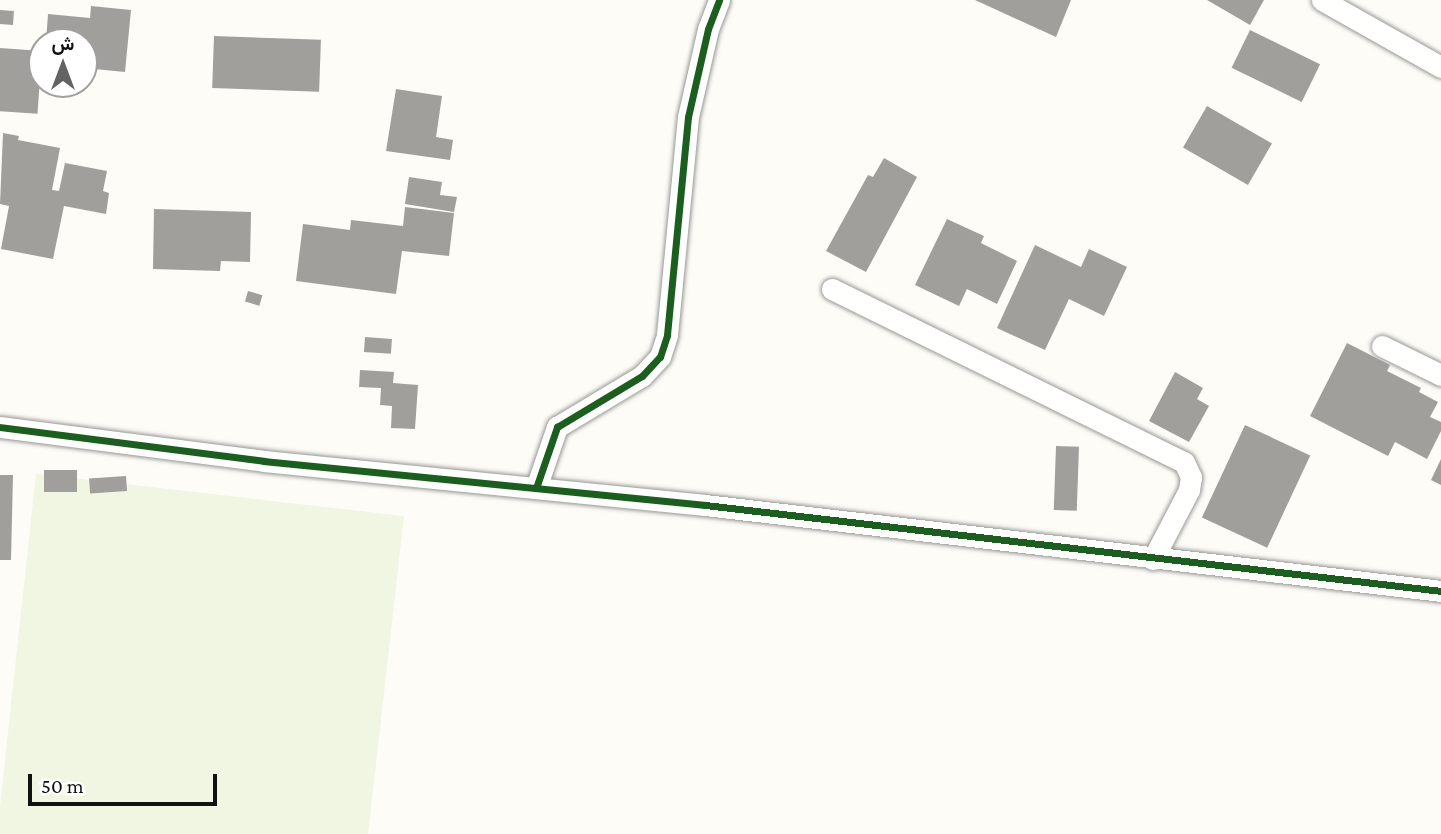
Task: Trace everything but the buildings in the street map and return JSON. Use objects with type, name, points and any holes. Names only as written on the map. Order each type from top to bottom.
[{"type":"street","points":[[536,488],[557,427],[642,376],[660,357],[667,335],[688,117],[708,29],[719,0]]},
{"type":"street","points":[[1322,0],[1356,10],[1441,67]]},
{"type":"street","points":[[832,289],[1184,462],[1191,477],[1189,490],[1153,559]]},
{"type":"street","points":[[1382,346],[1441,375]]},
{"type":"street","points":[[0,427],[264,461],[705,505],[1441,591]]},
{"type":"green space","points":[[36,474],[404,516],[368,834],[0,834],[0,807]]},
{"type":"cycle path","points":[[536,488],[557,427],[642,376],[660,357],[667,335],[688,117],[708,29],[719,0]]},
{"type":"cycle path","points":[[0,427],[264,461],[705,505],[1441,591]]}]
